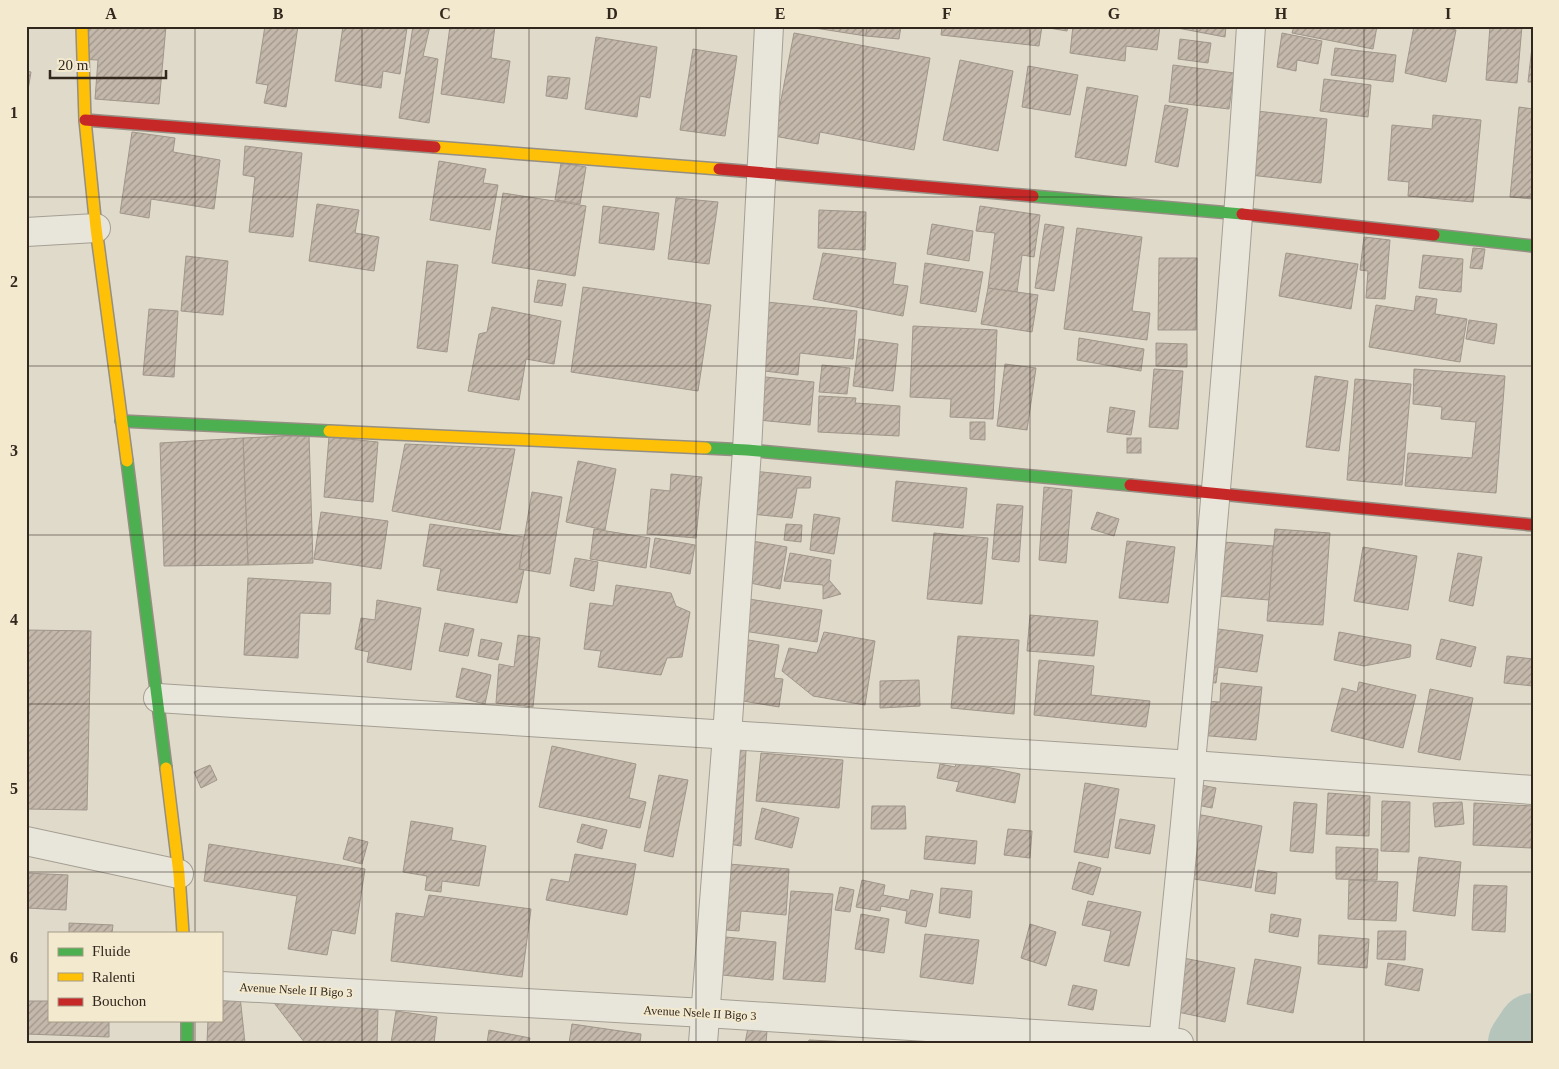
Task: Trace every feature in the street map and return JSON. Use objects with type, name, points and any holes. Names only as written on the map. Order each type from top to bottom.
[{"type":"street","points":[[82,26],[85,120],[96,228],[158,698],[183,932]]},
{"type":"street","points":[[703,1043],[727,735],[746,450],[769,26]]},
{"type":"street","points":[[1171,1042],[1192,765],[1240,214],[1251,26]]},
{"type":"street","points":[[85,120],[761,172],[1240,214],[1533,246]]},
{"type":"street","points":[[26,232],[96,228]]},
{"type":"street","points":[[122,421],[746,450],[1533,524]]},
{"type":"street","points":[[158,698],[1192,765],[1533,790]]},
{"type":"street","points":[[26,841],[178,874]]},
{"type":"street","name":"Avenue Nsele II Bigo 3","points":[[222,986],[705,1013],[1171,1042]]},
{"type":"street","points":[[187,1022],[187,1043]]},
{"type":"building","points":[[82,26],[166,26],[159,104],[95,99],[98,60],[79,59]]},
{"type":"building","points":[[265,26],[298,26],[286,107],[264,103],[268,85],[256,83]]},
{"type":"building","points":[[343,26],[395,26],[407,28],[400,74],[383,71],[381,88],[335,81]]},
{"type":"building","points":[[413,26],[430,26],[423,56],[438,59],[429,123],[399,118]]},
{"type":"building","points":[[450,26],[495,26],[491,58],[510,61],[504,103],[441,94]]},
{"type":"building","points":[[802,26],[867,26],[866,36]]},
{"type":"building","points":[[867,26],[901,26],[899,39],[866,36]]},
{"type":"building","points":[[942,26],[1042,26],[1039,46],[941,35]]},
{"type":"building","points":[[1049,26],[1068,26],[1067,31],[1049,28]]},
{"type":"building","points":[[1073,26],[1160,26],[1157,50],[1126,46],[1125,61],[1070,53]]},
{"type":"building","points":[[1172,26],[1226,26],[1225,37],[1172,27]]},
{"type":"building","points":[[1294,26],[1377,26],[1373,49],[1292,33]]},
{"type":"building","points":[[1414,26],[1435,26],[1456,30],[1446,82],[1405,73]]},
{"type":"building","points":[[1490,26],[1522,26],[1517,83],[1486,80]]},
{"type":"building","points":[[794,33],[930,58],[914,150],[820,132],[818,144],[774,136]]},
{"type":"building","points":[[1282,33],[1322,41],[1318,64],[1297,60],[1296,71],[1277,67]]},
{"type":"building","points":[[596,37],[657,47],[650,98],[640,96],[637,117],[585,109]]},
{"type":"building","points":[[1533,38],[1533,82],[1528,82]]},
{"type":"building","points":[[1180,39],[1211,43],[1208,63],[1178,59]]},
{"type":"building","points":[[1335,48],[1396,55],[1393,82],[1331,75]]},
{"type":"building","points":[[693,49],[737,56],[725,136],[680,130]]},
{"type":"building","points":[[960,60],[1013,71],[998,151],[943,140]]},
{"type":"building","points":[[1173,65],[1234,73],[1229,109],[1169,102]]},
{"type":"building","points":[[1028,66],[1078,75],[1070,115],[1022,107]]},
{"type":"building","points":[[26,71],[31,72],[27,96],[26,96]]},
{"type":"building","points":[[548,76],[570,78],[567,99],[546,96]]},
{"type":"building","points":[[1324,79],[1371,85],[1368,117],[1320,111]]},
{"type":"building","points":[[1087,87],[1138,96],[1126,166],[1075,157]]},
{"type":"building","points":[[1165,105],[1188,109],[1178,167],[1155,162]]},
{"type":"building","points":[[1519,107],[1533,109],[1533,199],[1510,197]]},
{"type":"building","points":[[1257,111],[1327,119],[1321,183],[1250,175]]},
{"type":"building","points":[[1433,115],[1481,120],[1473,202],[1408,196],[1409,182],[1388,180],[1392,125],[1432,129]]},
{"type":"building","points":[[132,132],[175,138],[173,152],[220,160],[214,209],[151,199],[149,218],[120,213]]},
{"type":"building","points":[[245,146],[302,153],[293,237],[249,232],[255,177],[243,175]]},
{"type":"building","points":[[439,161],[486,169],[483,183],[498,185],[490,230],[430,220]]},
{"type":"building","points":[[561,163],[586,167],[580,204],[555,200]]},
{"type":"building","points":[[503,193],[586,206],[575,276],[492,263]]},
{"type":"building","points":[[676,198],[718,202],[709,264],[668,259]]},
{"type":"building","points":[[317,204],[359,210],[355,233],[379,237],[374,271],[309,261]]},
{"type":"building","points":[[603,206],[659,213],[654,250],[599,243]]},
{"type":"building","points":[[980,206],[1040,215],[1034,257],[1022,255],[1017,292],[988,288],[995,233],[976,231]]},
{"type":"building","points":[[819,210],[866,212],[865,250],[818,248]]},
{"type":"building","points":[[932,224],[973,231],[969,261],[927,254]]},
{"type":"building","points":[[1045,224],[1064,227],[1054,291],[1035,288]]},
{"type":"building","points":[[1077,228],[1142,237],[1132,311],[1150,313],[1147,340],[1064,329]]},
{"type":"building","points":[[1364,237],[1390,240],[1385,299],[1366,298],[1368,271],[1360,270]]},
{"type":"building","points":[[1473,248],[1485,249],[1482,269],[1470,268]]},
{"type":"building","points":[[823,253],[896,263],[893,284],[908,286],[903,316],[813,299]]},
{"type":"building","points":[[1286,253],[1358,264],[1351,309],[1279,296]]},
{"type":"building","points":[[1423,255],[1463,259],[1461,292],[1419,288]]},
{"type":"building","points":[[186,256],[228,261],[223,315],[181,311]]},
{"type":"building","points":[[1159,258],[1197,258],[1196,330],[1158,330]]},
{"type":"building","points":[[427,261],[458,265],[447,352],[417,348]]},
{"type":"building","points":[[925,263],[983,272],[976,312],[920,303]]},
{"type":"building","points":[[538,280],[566,284],[562,306],[534,302]]},
{"type":"building","points":[[583,287],[711,305],[698,391],[571,372]]},
{"type":"building","points":[[988,288],[1038,295],[1032,332],[981,324]]},
{"type":"building","points":[[1416,296],[1437,299],[1435,314],[1467,319],[1460,362],[1369,347],[1376,305],[1414,311]]},
{"type":"building","points":[[746,300],[857,311],[853,359],[800,353],[798,375],[739,368]]},
{"type":"building","points":[[492,307],[561,321],[554,364],[526,359],[519,400],[468,391],[479,334],[487,332]]},
{"type":"building","points":[[149,309],[178,311],[174,377],[143,375]]},
{"type":"building","points":[[1469,320],[1497,324],[1494,344],[1466,339]]},
{"type":"building","points":[[913,326],[997,330],[993,419],[950,417],[951,399],[910,397]]},
{"type":"building","points":[[1079,338],[1144,349],[1141,371],[1077,360]]},
{"type":"building","points":[[859,339],[898,344],[893,391],[853,386]]},
{"type":"building","points":[[1156,343],[1187,344],[1187,367],[1156,366]]},
{"type":"building","points":[[1005,364],[1036,368],[1027,430],[997,426]]},
{"type":"building","points":[[822,365],[850,368],[847,394],[819,392]]},
{"type":"building","points":[[1154,369],[1183,371],[1178,429],[1149,427]]},
{"type":"building","points":[[1414,369],[1505,376],[1496,493],[1405,486],[1408,453],[1472,458],[1476,422],[1441,419],[1442,407],[1413,404]]},
{"type":"building","points":[[746,375],[814,382],[810,425],[758,420]]},
{"type":"building","points":[[1315,376],[1348,381],[1339,451],[1306,447]]},
{"type":"building","points":[[1355,379],[1411,384],[1402,485],[1347,480]]},
{"type":"building","points":[[819,396],[856,398],[855,403],[900,406],[899,436],[818,432]]},
{"type":"building","points":[[1110,407],[1135,411],[1131,435],[1107,432]]},
{"type":"building","points":[[970,422],[985,422],[985,440],[970,439]]},
{"type":"building","points":[[309,435],[313,563],[248,565],[243,438]]},
{"type":"building","points":[[329,437],[378,442],[373,502],[324,497]]},
{"type":"building","points":[[243,438],[248,565],[164,566],[160,443]]},
{"type":"building","points":[[1127,438],[1141,438],[1141,453],[1127,453]]},
{"type":"building","points":[[405,444],[515,449],[500,530],[392,511]]},
{"type":"building","points":[[578,461],[616,469],[605,530],[566,522]]},
{"type":"building","points":[[743,470],[811,477],[810,488],[797,488],[792,518],[740,513]]},
{"type":"building","points":[[671,474],[702,477],[696,538],[647,534],[651,489],[670,491]]},
{"type":"building","points":[[896,481],[967,488],[963,528],[892,521]]},
{"type":"building","points":[[1044,487],[1072,490],[1066,563],[1039,560]]},
{"type":"building","points":[[532,492],[562,497],[550,574],[519,569]]},
{"type":"building","points":[[997,504],[1023,506],[1019,562],[992,559]]},
{"type":"building","points":[[321,512],[388,521],[381,569],[314,559]]},
{"type":"building","points":[[1097,512],[1119,519],[1114,536],[1091,529]]},
{"type":"building","points":[[814,514],[840,518],[834,554],[810,550]]},
{"type":"building","points":[[430,524],[524,537],[519,569],[524,570],[517,603],[437,590],[441,569],[423,566]]},
{"type":"building","points":[[786,524],[802,525],[801,542],[784,540]]},
{"type":"building","points":[[594,529],[650,538],[646,568],[590,559]]},
{"type":"building","points":[[1275,529],[1330,533],[1323,625],[1267,621]]},
{"type":"building","points":[[934,533],[988,538],[982,604],[927,599]]},
{"type":"building","points":[[655,538],[695,545],[690,574],[650,567]]},
{"type":"building","points":[[752,541],[787,547],[780,589],[745,582]]},
{"type":"building","points":[[1127,541],[1175,547],[1168,603],[1119,598]]},
{"type":"building","points":[[1211,541],[1273,546],[1269,600],[1207,595]]},
{"type":"building","points":[[1363,547],[1417,556],[1408,610],[1354,601]]},
{"type":"building","points":[[790,553],[831,560],[829,580],[841,594],[823,599],[823,585],[784,581]]},
{"type":"building","points":[[1458,553],[1482,557],[1473,606],[1449,601]]},
{"type":"building","points":[[575,558],[598,562],[594,591],[570,586]]},
{"type":"building","points":[[248,578],[331,583],[330,614],[300,613],[298,658],[244,655]]},
{"type":"building","points":[[616,585],[671,593],[676,606],[690,612],[682,657],[667,658],[661,675],[598,667],[601,651],[584,649],[590,603],[613,606]]},
{"type":"building","points":[[735,597],[822,610],[817,642],[730,629]]},
{"type":"building","points":[[377,600],[421,608],[411,670],[367,662],[369,652],[355,649],[361,618],[375,620]]},
{"type":"building","points":[[1030,615],[1098,621],[1094,656],[1027,651]]},
{"type":"building","points":[[445,623],[474,629],[468,656],[439,651]]},
{"type":"building","points":[[1203,627],[1263,635],[1257,672],[1218,667],[1216,683],[1196,681]]},
{"type":"building","points":[[26,630],[91,631],[87,810],[26,809]]},
{"type":"building","points":[[824,632],[875,641],[865,705],[813,696],[782,671],[789,648],[817,653]]},
{"type":"building","points":[[1339,632],[1411,645],[1410,657],[1364,666],[1334,660]]},
{"type":"building","points":[[518,635],[540,638],[533,707],[496,703],[499,664],[514,667]]},
{"type":"building","points":[[958,636],[1019,640],[1014,714],[951,708]]},
{"type":"building","points":[[730,637],[779,645],[774,678],[783,679],[779,707],[719,697]]},
{"type":"building","points":[[481,639],[502,643],[498,660],[478,656]]},
{"type":"building","points":[[1441,639],[1476,647],[1471,667],[1436,659]]},
{"type":"building","points":[[1507,656],[1533,659],[1533,686],[1504,683]]},
{"type":"building","points":[[1039,660],[1094,666],[1091,695],[1150,701],[1146,727],[1034,715]]},
{"type":"building","points":[[462,668],[491,675],[485,704],[456,697]]},
{"type":"building","points":[[919,680],[920,706],[880,708],[880,681]]},
{"type":"building","points":[[1359,682],[1416,695],[1403,748],[1331,731],[1342,688],[1357,692]]},
{"type":"building","points":[[1221,683],[1262,687],[1256,740],[1199,735],[1201,701],[1220,702]]},
{"type":"building","points":[[1430,689],[1473,698],[1460,760],[1418,752]]},
{"type":"building","points":[[552,746],[636,764],[629,798],[646,802],[640,828],[539,807]]},
{"type":"building","points":[[721,747],[746,750],[741,846],[718,842]]},
{"type":"building","points":[[761,753],[843,760],[839,808],[756,801]]},
{"type":"building","points":[[957,761],[1020,774],[1015,803],[956,791],[959,782],[937,778],[940,764],[955,767]]},
{"type":"building","points":[[210,765],[217,780],[201,788],[194,772]]},
{"type":"building","points":[[659,775],[688,780],[673,857],[644,851]]},
{"type":"building","points":[[1085,783],[1119,789],[1108,858],[1074,852]]},
{"type":"building","points":[[1191,783],[1216,788],[1212,808],[1187,803]]},
{"type":"building","points":[[1328,793],[1370,796],[1369,836],[1326,834]]},
{"type":"building","points":[[1382,801],[1410,802],[1409,852],[1381,851]]},
{"type":"building","points":[[1294,802],[1317,804],[1313,853],[1290,851]]},
{"type":"building","points":[[1462,802],[1464,824],[1435,827],[1433,803]]},
{"type":"building","points":[[1474,803],[1533,806],[1531,848],[1473,845]]},
{"type":"building","points":[[872,806],[905,806],[906,829],[871,829]]},
{"type":"building","points":[[762,808],[799,818],[792,848],[755,839]]},
{"type":"building","points":[[1185,812],[1262,826],[1251,888],[1175,876]]},
{"type":"building","points":[[1120,819],[1155,825],[1150,854],[1115,848]]},
{"type":"building","points":[[411,821],[453,828],[451,840],[486,846],[479,886],[442,881],[441,892],[425,890],[427,876],[403,872]]},
{"type":"building","points":[[582,824],[607,830],[602,849],[577,842]]},
{"type":"building","points":[[1008,829],[1032,831],[1030,858],[1004,855]]},
{"type":"building","points":[[926,836],[977,841],[975,864],[924,859]]},
{"type":"building","points":[[349,837],[368,842],[362,864],[343,859]]},
{"type":"building","points":[[209,844],[365,869],[355,934],[332,930],[327,955],[288,949],[297,896],[204,881]]},
{"type":"building","points":[[1336,847],[1378,849],[1377,880],[1336,879]]},
{"type":"building","points":[[575,854],[636,864],[627,915],[546,900],[551,879],[569,882]]},
{"type":"building","points":[[1419,857],[1461,862],[1455,916],[1413,911]]},
{"type":"building","points":[[1079,862],[1101,868],[1093,895],[1072,889]]},
{"type":"building","points":[[717,863],[789,869],[786,915],[741,911],[739,931],[712,929]]},
{"type":"building","points":[[1258,870],[1277,873],[1275,894],[1255,891]]},
{"type":"building","points":[[26,873],[68,875],[66,910],[26,908]]},
{"type":"building","points":[[862,880],[885,885],[883,895],[909,900],[911,890],[933,894],[926,927],[905,923],[907,911],[881,906],[880,911],[856,907]]},
{"type":"building","points":[[1349,880],[1398,882],[1396,921],[1348,919]]},
{"type":"building","points":[[1474,885],[1507,886],[1505,932],[1472,930]]},
{"type":"building","points":[[840,887],[854,890],[850,912],[835,910]]},
{"type":"building","points":[[941,888],[972,891],[970,918],[939,913]]},
{"type":"building","points":[[791,891],[833,894],[825,982],[783,979]]},
{"type":"building","points":[[429,895],[531,909],[522,977],[391,961],[396,913],[424,917]]},
{"type":"building","points":[[1088,901],[1141,912],[1129,966],[1104,961],[1111,931],[1082,925]]},
{"type":"building","points":[[861,914],[889,919],[884,953],[855,949]]},
{"type":"building","points":[[1271,914],[1301,919],[1298,937],[1269,932]]},
{"type":"building","points":[[69,923],[113,925],[112,932],[69,932]]},
{"type":"building","points":[[1030,924],[1056,932],[1046,966],[1021,958]]},
{"type":"building","points":[[1378,931],[1406,931],[1405,960],[1377,959]]},
{"type":"building","points":[[925,934],[979,940],[973,984],[920,977]]},
{"type":"building","points":[[1319,935],[1369,939],[1367,968],[1318,964]]},
{"type":"building","points":[[716,936],[776,942],[773,980],[712,974]]},
{"type":"building","points":[[1178,957],[1235,968],[1225,1022],[1168,1010]]},
{"type":"building","points":[[1255,959],[1301,967],[1293,1013],[1247,1004]]},
{"type":"building","points":[[1388,963],[1423,969],[1419,991],[1385,985]]},
{"type":"building","points":[[1073,985],[1097,990],[1093,1010],[1068,1005]]},
{"type":"building","points":[[268,995],[378,1010],[377,1043],[305,1043]]},
{"type":"building","points":[[222,996],[240,996],[245,1043],[207,1043],[208,1022],[222,1022]]},
{"type":"building","points":[[26,1001],[48,1001],[48,1022],[109,1022],[109,1037],[26,1034]]},
{"type":"building","points":[[396,1011],[437,1017],[434,1043],[391,1043]]},
{"type":"building","points":[[572,1024],[641,1034],[640,1043],[569,1043]]},
{"type":"building","points":[[748,1028],[767,1031],[766,1043],[745,1043]]},
{"type":"building","points":[[489,1030],[530,1038],[529,1043],[487,1043]]},
{"type":"building","points":[[809,1040],[851,1042],[851,1043],[808,1043]]},
{"type":"waterway","points":[[1523,1043],[1533,1028]]},
{"type":"traffic: fast","points":[[1033,196],[1242,214]]},
{"type":"traffic: fast","points":[[1434,235],[1533,246]]},
{"type":"traffic: fast","points":[[121,421],[329,431]]},
{"type":"traffic: fast","points":[[706,448],[747,450],[1130,485]]},
{"type":"traffic: fast","points":[[127,461],[166,768]]},
{"type":"traffic: fast","points":[[187,1022],[187,1043]]},
{"type":"traffic: slow","points":[[82,26],[85,120],[96,228],[127,461]]},
{"type":"traffic: slow","points":[[435,147],[719,169]]},
{"type":"traffic: slow","points":[[329,431],[706,448]]},
{"type":"traffic: slow","points":[[166,768],[179,874],[183,932]]},
{"type":"traffic: jam","points":[[85,120],[435,147]]},
{"type":"traffic: jam","points":[[719,169],[1033,196]]},
{"type":"traffic: jam","points":[[1242,214],[1434,235]]},
{"type":"traffic: jam","points":[[1130,485],[1533,525]]}]
